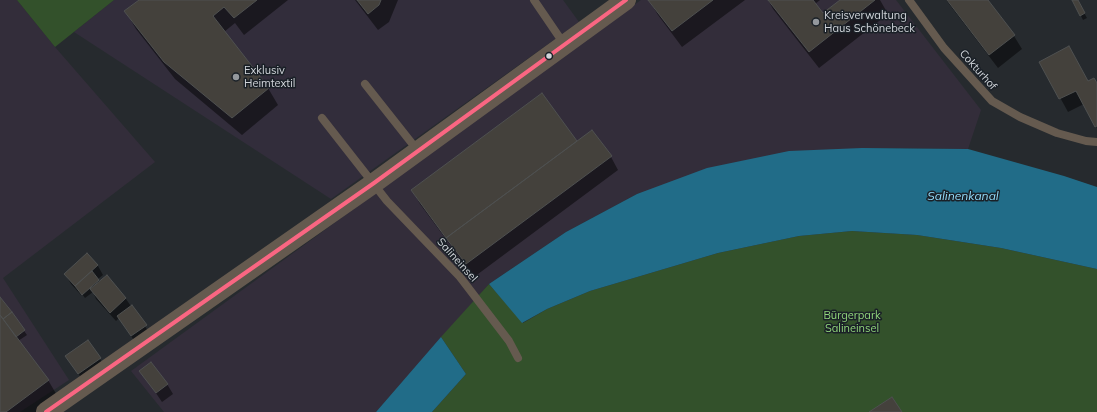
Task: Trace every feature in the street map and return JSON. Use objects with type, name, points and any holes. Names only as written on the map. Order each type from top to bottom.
[{"type":"street","points":[[52,410],[374,183],[626,0]]},
{"type":"lane","points":[[534,0],[564,45]]},
{"type":"lane","name":"Cokturhof","points":[[909,0],[944,48],[992,101],[1020,117],[1057,133],[1086,141],[1097,142]]},
{"type":"lane","points":[[365,84],[418,151]]},
{"type":"lane","name":"Salineinsel","points":[[322,118],[387,201],[460,277],[509,341],[518,358]]},
{"type":"shaded area","points":[[0,0],[17,0],[55,47],[155,162],[3,278],[69,380],[20,412],[0,412]]},
{"type":"shaded area","points":[[114,0],[563,0],[579,22],[331,199],[74,32]]},
{"type":"shaded area","points":[[641,0],[896,0],[981,110],[968,149],[862,148],[637,194],[566,232],[489,284],[376,412],[164,412],[131,371]]},
{"type":"green space","points":[[17,0],[114,0],[55,47]]},
{"type":"green space","name":"Bürgerpark Salineinsel","points":[[852,231],[917,235],[1001,248],[1097,269],[1097,412],[432,412],[466,374],[441,337],[489,284],[523,323],[547,309],[590,291],[718,253],[799,236]]},
{"type":"water","name":"Salinenkanal","points":[[862,148],[968,149],[1064,176],[1097,187],[1097,269],[1001,248],[917,235],[852,231],[799,236],[718,253],[590,291],[547,309],[522,323],[489,284],[566,232],[637,194],[707,168],[789,151]]},
{"type":"water","points":[[441,337],[466,374],[432,412],[376,412]]},
{"type":"building","points":[[139,0],[257,0],[234,18],[224,7],[213,16],[269,88],[232,118],[164,62],[124,11]]},
{"type":"building","points":[[357,0],[381,0],[379,5],[368,14]]},
{"type":"building","points":[[648,0],[713,0],[672,31]]},
{"type":"building","name":"Kreisverwaltung Haus Schönebeck","points":[[768,0],[813,0],[823,13],[840,0],[875,0],[809,52]]},
{"type":"building","points":[[947,0],[988,0],[1015,35],[989,55]]},
{"type":"building","points":[[1072,0],[1078,0],[1085,13],[1080,16]]},
{"type":"building","points":[[1069,46],[1088,81],[1094,78],[1097,83],[1097,126],[1095,127],[1076,91],[1059,99],[1039,62]]},
{"type":"building","points":[[542,93],[577,141],[446,238],[411,190]]},
{"type":"building","points":[[592,130],[612,156],[466,264],[446,238]]},
{"type":"building","points":[[87,253],[98,265],[75,286],[64,274]]},
{"type":"building","points":[[92,271],[99,280],[82,295],[75,286]]},
{"type":"building","points":[[107,275],[126,298],[110,313],[90,289]]},
{"type":"building","points":[[0,297],[12,312],[3,319],[0,315]]},
{"type":"building","points":[[132,305],[147,325],[131,336],[117,316]]},
{"type":"building","points":[[12,312],[25,330],[16,337],[3,319]]},
{"type":"building","points":[[0,315],[49,380],[6,412],[0,412]]},
{"type":"building","points":[[88,340],[101,358],[78,374],[65,356]]},
{"type":"building","points":[[151,362],[168,384],[156,393],[139,371]]},
{"type":"building","points":[[892,397],[902,412],[869,412]]},
{"type":"transit line","points":[[46,412],[374,183],[626,0]]},
{"type":"place","name":"Kreisverwaltung Haus Schönebeck","points":[[816,22]]},
{"type":"place","name":"Exklusiv Heimtextil","points":[[236,77]]}]
